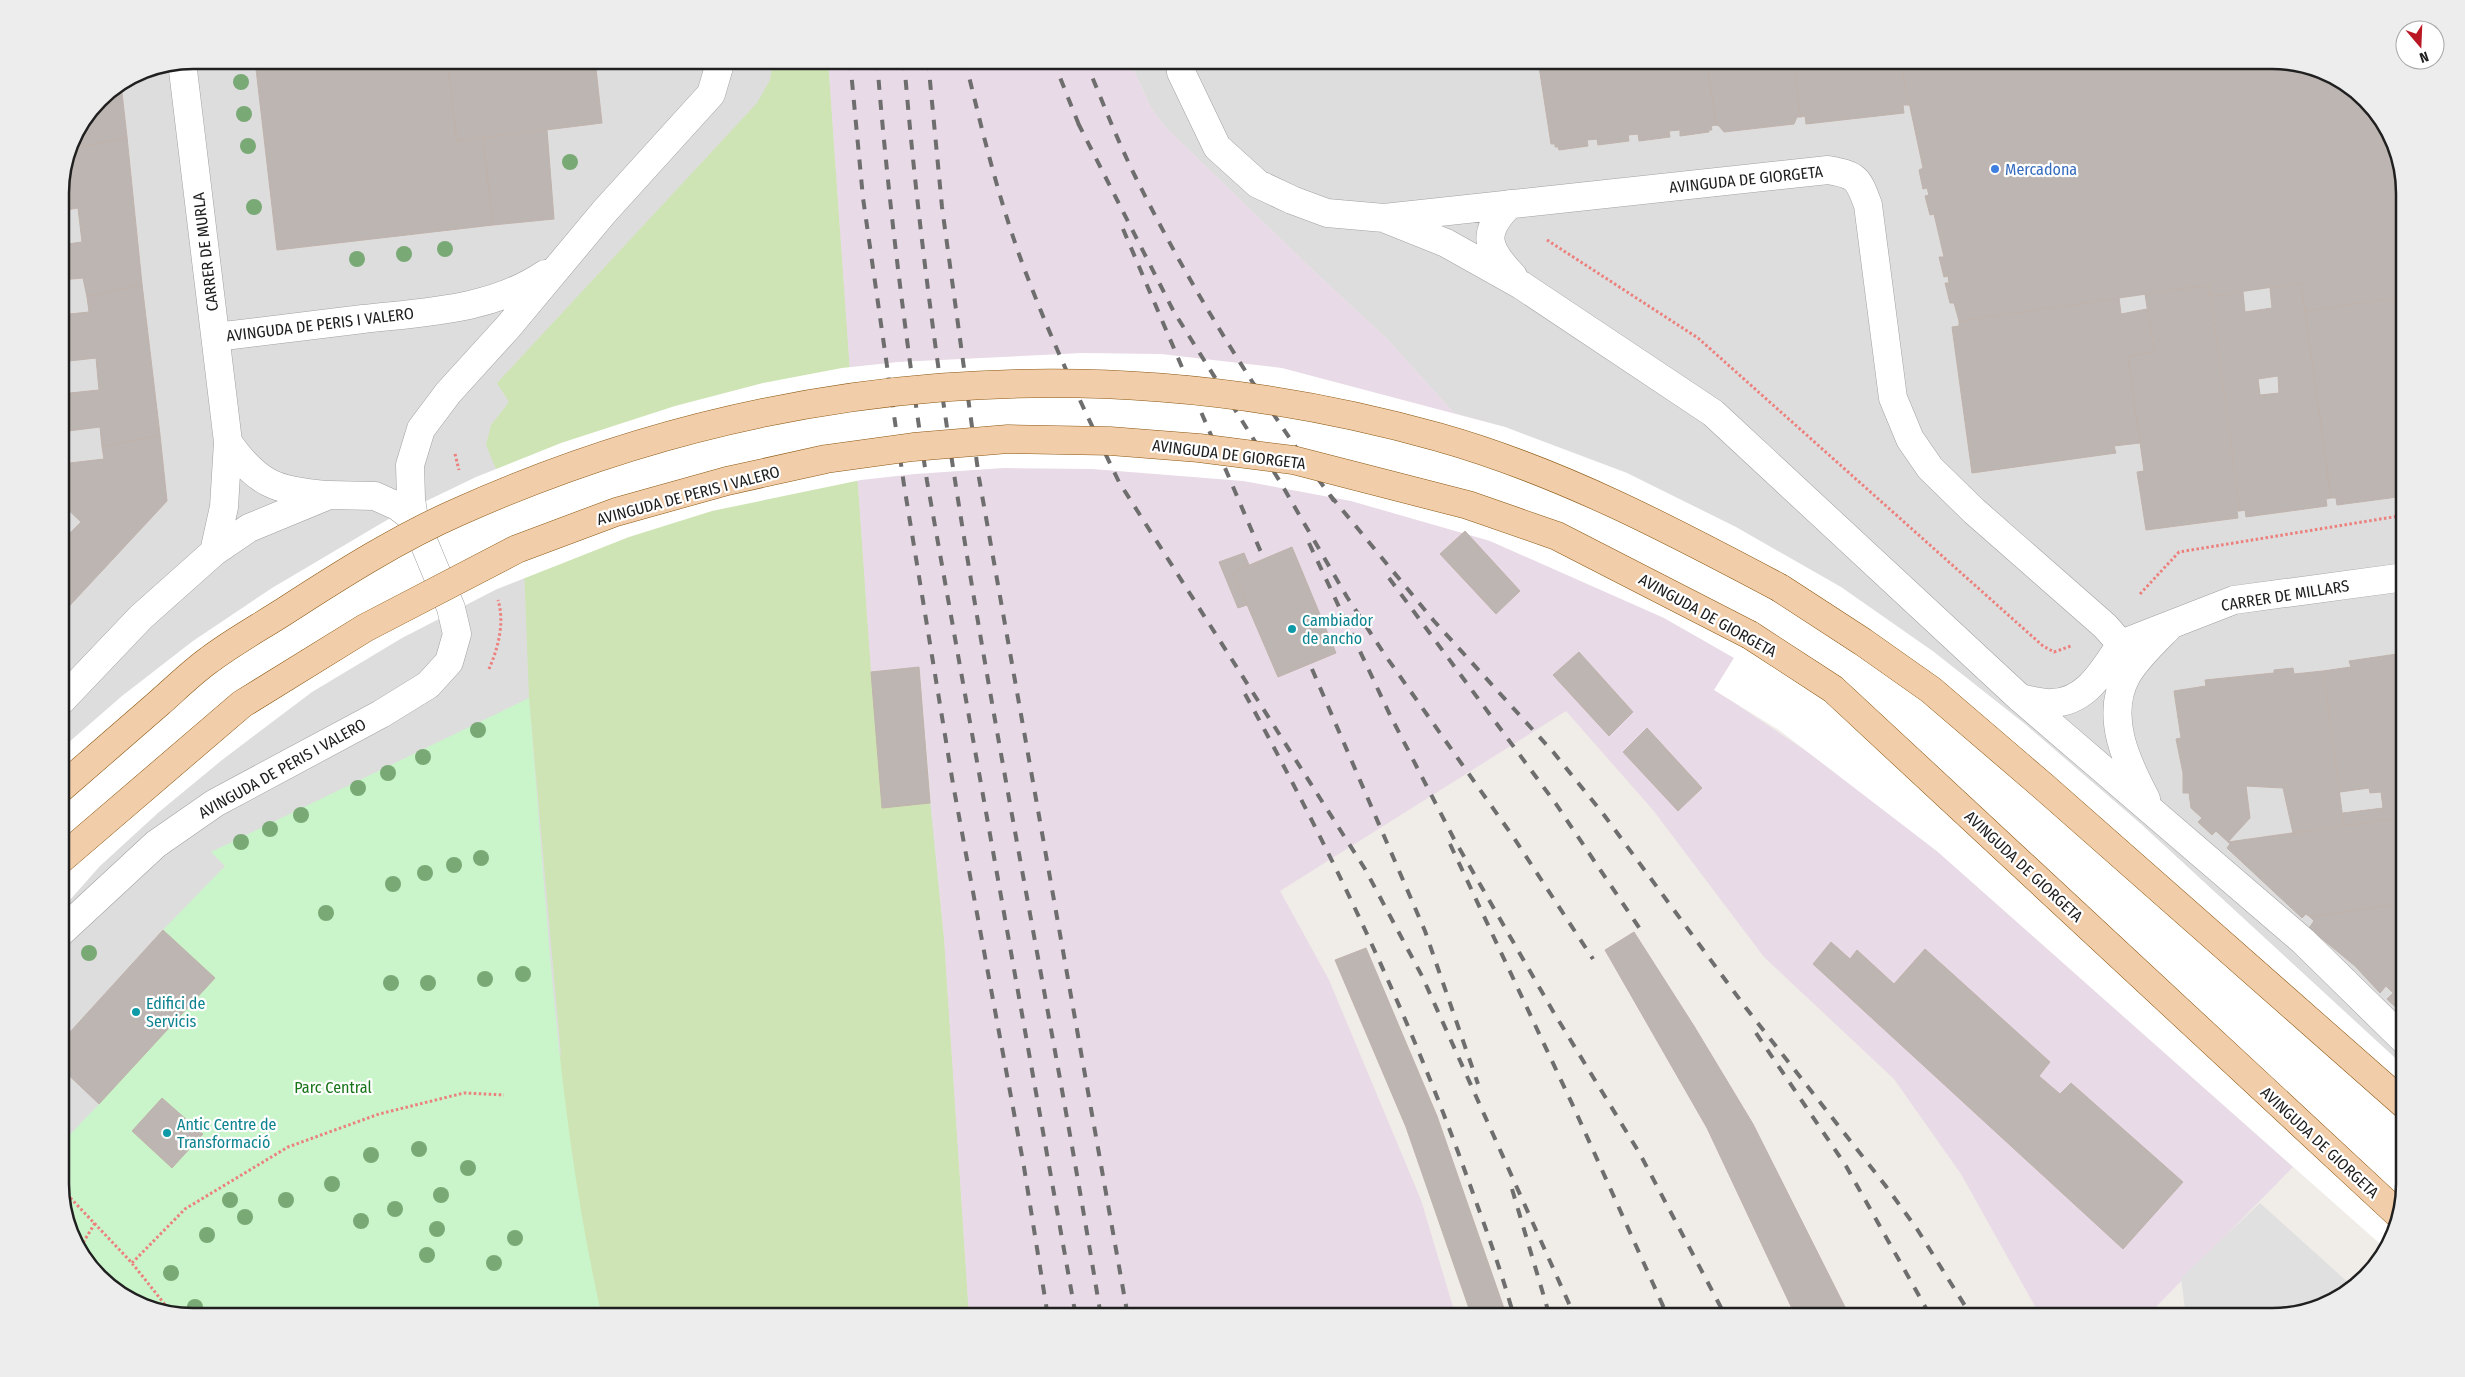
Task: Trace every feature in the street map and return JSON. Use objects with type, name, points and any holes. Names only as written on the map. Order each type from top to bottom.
[{"type":"main road","points":[[69,781],[208,660],[348,570],[456,513],[576,464],[680,432],[803,404],[878,393],[986,384],[1084,382],[1154,386],[1244,395],[1338,412],[1440,438],[1562,480],[1653,520],[1780,588],[1863,642],[1931,690],[2043,786],[2396,1097]]},
{"type":"main road","name":"AVINGUDA DE GIORGETA","points":[[826,459],[913,447],[1008,439],[1110,441],[1199,448],[1293,460],[1468,505],[1557,536],[1750,635],[1833,689],[2393,1210]]},
{"type":"main road","name":"AVINGUDA DE PERIS I VALERO","points":[[69,852],[242,704],[364,628],[446,584],[517,549],[616,512],[727,481],[826,459]]},
{"type":"street","name":"CARRER DE MURLA","points":[[183,69],[228,442],[224,507],[214,552]]},
{"type":"street","name":"AVINGUDA DE PERIS I VALERO","points":[[69,925],[156,844],[216,803],[380,714],[428,685],[449,662],[457,634],[451,608],[414,518],[410,465],[421,429],[448,393],[563,262],[604,212],[711,94],[718,69]]},
{"type":"street","name":"AVINGUDA DE GIORGETA","points":[[1181,69],[1217,147],[1258,184],[1292,200],[1327,213],[1384,218],[1828,170],[1849,173],[1861,186],[1868,205],[1893,398],[1910,439],[1930,468],[1974,511],[2105,626],[2121,644]]},
{"type":"street","name":"AVINGUDA DE GIORGETA","points":[[1510,204],[1494,220],[1489,240],[1497,260],[1521,284]]},
{"type":"street","name":"AVINGUDA DE GIORGETA","points":[[1384,218],[1446,243],[1521,284],[1713,413],[2020,698],[2303,941],[2396,1032]]},
{"type":"street","name":"AVINGUDA DE PERIS I VALERO","points":[[216,337],[432,311],[495,300],[527,286],[563,262]]},
{"type":"street","name":"CARRER DE MURLA","points":[[228,442],[244,465],[256,476],[278,487],[300,492],[329,495]]},
{"type":"street","points":[[69,693],[141,617],[214,552],[248,528],[329,495],[375,496],[397,506],[414,518]]},
{"type":"street","name":"CARRER DE MILLARS","points":[[2121,644],[2234,600],[2396,578]]},
{"type":"street","name":"CARRER DE MILLARS","points":[[2153,811],[2130,768],[2119,736],[2119,702],[2126,676],[2144,652],[2170,626]]},
{"type":"street","points":[[2020,698],[2050,704],[2068,701],[2091,686],[2121,644]]},
{"type":"path","points":[[1541,236],[1698,338],[2043,646],[2054,652],[2072,645]]},
{"type":"path","points":[[2134,600],[2179,552],[2396,516]]},
{"type":"path","points":[[132,1263],[185,1209],[288,1147],[379,1114],[464,1093],[504,1095]]},
{"type":"path","points":[[70,1197],[132,1263],[165,1305]]},
{"type":"path","points":[[83,1242],[95,1223]]},
{"type":"shaded area","points":[[185,69],[829,69],[871,671],[919,667],[944,939],[968,1308],[193,1308],[161,1304],[145,1299],[117,1283],[105,1272],[94,1260],[78,1232],[69,1192],[69,185],[78,145],[94,117],[124,90],[145,78],[169,71]]},
{"type":"shaded area","points":[[829,69],[1133,69],[1151,108],[1165,127],[1386,338],[1454,413],[1505,427],[1627,473],[1736,527],[1734,658],[1715,690],[1833,769],[1938,852],[2293,1167],[2155,1308],[2036,1308],[1961,1174],[1894,1079],[1764,957],[1653,810],[1566,711],[1280,891],[1329,980],[1421,1200],[1453,1308],[968,1308],[944,939],[919,667],[871,672]]},
{"type":"shaded area","points":[[1133,69],[2272,69],[2304,73],[2320,78],[2348,94],[2365,111],[2383,138],[2390,153],[2396,185],[2396,1176],[1627,473],[1505,427],[1454,413],[1386,338],[1165,127],[1151,108]]},
{"type":"shaded area","points":[[2260,1203],[2348,1283],[2320,1299],[2288,1307],[2185,1308],[2181,1278]]},
{"type":"green space","points":[[772,69],[829,69],[882,807],[930,803],[944,939],[968,1308],[206,1308],[561,1055],[529,698],[524,567],[496,469],[486,445],[491,425],[509,402],[497,383],[757,103],[770,80]]},
{"type":"green space","name":"Parc Central","points":[[529,698],[563,1087],[586,1241],[600,1308],[177,1307],[145,1299],[131,1292],[117,1283],[94,1260],[78,1232],[73,1216],[69,1192],[69,1136],[99,1104],[163,930],[225,866],[211,852]]},
{"type":"pier","points":[[1082,353],[1161,354],[1282,368],[1505,427],[1627,473],[1736,527],[1841,587],[1934,652],[2025,724],[2141,824],[2396,1059],[2395,1200],[2387,1232],[2381,1244],[1938,852],[1779,730],[1714,690],[1734,658],[1664,618],[1490,541],[1351,501],[1243,481],[1092,469],[1004,468],[915,474],[861,480],[712,511],[629,537],[497,589],[402,638],[312,692],[222,760],[159,812],[100,866],[69,901],[69,742],[122,696],[193,641],[272,588],[387,520],[476,477],[561,443],[675,406],[763,383],[842,368],[898,362]]},
{"type":"building","points":[[256,69],[448,69],[457,141],[483,137],[493,225],[277,250]]},
{"type":"building","points":[[448,69],[596,69],[602,123],[457,141]]},
{"type":"building","points":[[1539,69],[1708,69],[1716,125],[1711,126],[1712,130],[1709,130],[1709,132],[1680,136],[1680,130],[1669,131],[1670,137],[1639,141],[1638,134],[1628,135],[1629,141],[1598,145],[1597,139],[1587,140],[1588,146],[1559,150],[1558,147],[1555,147],[1555,144],[1551,144]]},
{"type":"building","points":[[1708,69],[1794,69],[1801,117],[1797,117],[1794,124],[1724,132],[1716,125]]},
{"type":"building","points":[[1794,69],[1902,69],[1909,105],[1903,105],[1904,113],[1806,124],[1805,116],[1801,117]]},
{"type":"building","points":[[1902,69],[2272,69],[2304,73],[2334,85],[2360,105],[2375,124],[2390,153],[2396,185],[2396,298],[2305,311],[2301,283],[2211,296],[2209,285],[1959,321],[1954,303],[1950,303],[1945,283],[1949,283],[1948,276],[1944,277],[1939,257],[1944,257],[1934,214],[1930,215],[1925,196],[1929,195],[1927,188],[1923,189],[1919,170],[1923,168]]},
{"type":"building","points":[[122,92],[127,137],[77,148],[94,117]]},
{"type":"building","points":[[547,130],[554,219],[493,225],[483,137]]},
{"type":"building","points":[[127,137],[142,284],[87,297],[83,278],[69,279],[69,244],[82,242],[78,208],[69,210],[70,177],[77,148]]},
{"type":"building","points":[[2301,283],[2331,498],[2326,499],[2327,506],[2246,517],[2245,510],[2240,511],[2211,296],[2243,292],[2245,312],[2272,308],[2270,288]],"holes":[[[2278,376],[2279,393],[2260,395],[2258,379]]]},
{"type":"building","points":[[142,284],[160,435],[102,447],[100,427],[69,431],[69,393],[99,390],[96,358],[69,361],[69,314],[89,312],[87,297]]},
{"type":"building","points":[[2209,285],[2240,511],[2237,511],[2238,518],[2146,530],[2137,472],[2144,471],[2128,356],[2154,352],[2145,294]]},
{"type":"building","points":[[2119,298],[2121,314],[2147,309],[2153,340],[2154,352],[2128,356],[2140,443],[2114,446],[2116,453],[1972,473],[1952,327],[1959,326],[1959,321]]},
{"type":"building","points":[[2394,298],[2396,311],[2396,497],[2337,505],[2336,498],[2331,498],[2305,311]]},
{"type":"building","points":[[160,435],[167,501],[69,606],[69,534],[81,522],[69,511],[69,463],[104,459],[102,447]]},
{"type":"building","points":[[1465,531],[1520,591],[1496,614],[1440,554]]},
{"type":"building","name":"Cambiador de ancho","points":[[1292,547],[1336,653],[1278,677],[1233,572]]},
{"type":"building","points":[[1244,553],[1249,565],[1233,572],[1247,605],[1238,608],[1219,562]]},
{"type":"building","points":[[1579,652],[1633,712],[1609,736],[1553,675]]},
{"type":"building","points":[[2396,654],[2396,818],[2344,826],[2343,813],[2383,808],[2381,792],[2370,793],[2369,788],[2340,792],[2323,671],[2351,667],[2349,661]]},
{"type":"building","points":[[919,667],[930,803],[882,808],[871,672]]},
{"type":"building","points":[[2293,668],[2294,674],[2323,671],[2344,826],[2293,833],[2283,788],[2246,786],[2250,818],[2228,842],[2216,831],[2212,835],[2198,822],[2202,818],[2191,808],[2189,793],[2183,793],[2183,773],[2176,739],[2181,738],[2174,691],[2206,686],[2205,680],[2274,673],[2274,670]]},
{"type":"building","points":[[1647,728],[1702,788],[1678,811],[1623,752]]},
{"type":"building","points":[[2396,818],[2396,904],[2310,917],[2306,914],[2302,918],[2227,848],[2230,844],[2228,842]]},
{"type":"building","points":[[2396,904],[2396,989],[2390,990],[2386,986],[2380,993],[2355,966],[2309,928],[2314,921],[2310,917]]},
{"type":"building","name":"Edifici de Servicis","points":[[163,930],[215,978],[99,1104],[69,1076],[69,1033]]},
{"type":"building","points":[[1634,932],[1753,1124],[1845,1308],[1792,1308],[1707,1128],[1605,950]]},
{"type":"building","points":[[1831,942],[1850,959],[1857,950],[1894,984],[1925,949],[2050,1062],[2039,1076],[2060,1094],[2071,1083],[2183,1182],[2123,1249],[1813,964]]},
{"type":"building","points":[[1366,948],[1437,1116],[1504,1308],[1469,1308],[1406,1127],[1335,960]]},
{"type":"building","points":[[2396,989],[2396,1008],[2387,999],[2393,993],[2390,990]]},
{"type":"building","name":"Antic Centre de Transformació","points":[[162,1098],[203,1134],[172,1168],[132,1131]]},
{"type":"railway","points":[[851,69],[863,198],[904,485],[953,784],[1024,1167],[1047,1308]]},
{"type":"railway","points":[[878,69],[898,271],[927,481],[1074,1308]]},
{"type":"railway","points":[[905,69],[919,218],[963,533],[1099,1308]]},
{"type":"railway","points":[[929,69],[942,207],[979,478],[1126,1308]]},
{"type":"railway","points":[[967,69],[997,184],[1020,257],[1066,371],[1119,482],[1365,869],[1422,976],[1571,1308]]},
{"type":"railway","points":[[1057,69],[1081,130]]},
{"type":"railway","points":[[1089,69],[1129,164],[1180,262],[1228,344],[1334,501]]},
{"type":"railway","points":[[1078,123],[1174,312],[1279,480],[1347,597],[1385,655],[1514,838],[1593,959]]},
{"type":"railway","points":[[1123,229],[1263,557]]},
{"type":"railway","points":[[1330,495],[1434,621],[1554,753],[1604,815],[1746,1008],[1885,1185],[1917,1229],[1966,1308]]},
{"type":"railway","points":[[1309,543],[1390,715],[1454,839],[1554,1013],[1640,1154],[1721,1308]]},
{"type":"railway","points":[[1389,578],[1556,804],[1640,929]]},
{"type":"railway","points":[[1312,669],[1425,931],[1478,1084]]},
{"type":"railway","points":[[1245,694],[1307,811],[1392,990],[1443,1112],[1498,1263],[1511,1308]]},
{"type":"railway","points":[[1450,844],[1575,1110],[1664,1308]]},
{"type":"railway","points":[[1756,1033],[1846,1166],[1926,1308]]},
{"type":"railway","points":[[1512,1189],[1547,1308]]},
{"type":"place","name":"Mercadona","points":[[1995,169]]},
{"type":"place","name":"Cambiador de ancho","points":[[1292,629]]},
{"type":"place","name":"Edifici de Servicis","points":[[136,1012]]},
{"type":"place","name":"Antic Centre de Transformació","points":[[167,1133]]}]
